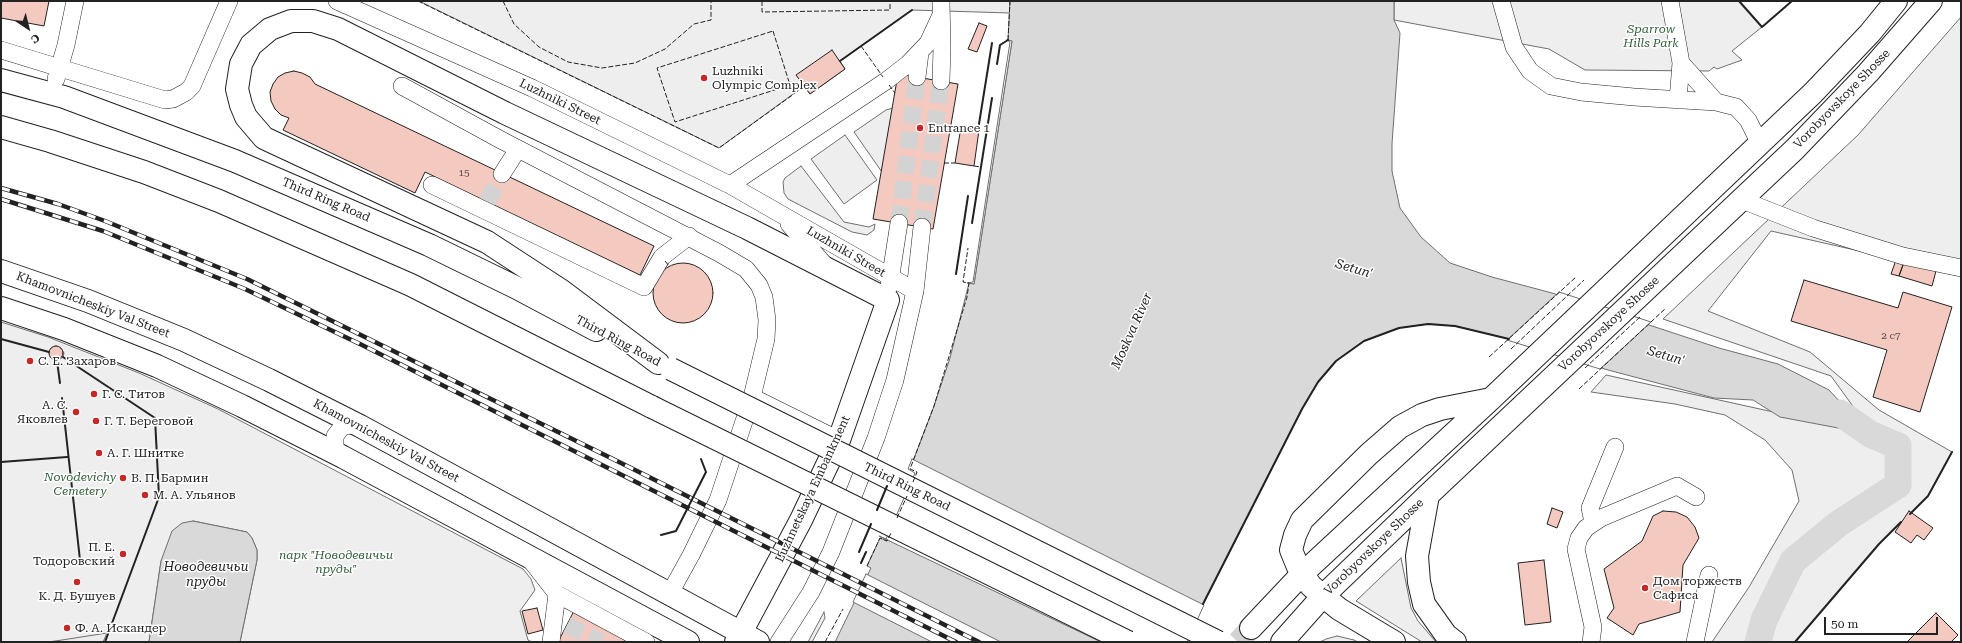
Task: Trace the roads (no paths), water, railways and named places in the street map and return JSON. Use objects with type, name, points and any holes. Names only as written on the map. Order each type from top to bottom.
[{"type":"main road","name":"Vorobyovskoye Shosse","points":[[1251,628],[1302,574],[1491,399],[1814,93],[1870,33],[1896,1]]},
{"type":"main road","name":"Vorobyovskoye Shosse","points":[[1282,642],[1322,597],[1428,495],[1742,200],[1868,73],[1931,1]]},
{"type":"main road","points":[[658,363],[562,291],[487,242],[264,138],[246,117],[237,89],[238,77],[245,54],[261,36],[280,24],[300,20],[313,21],[338,28],[505,113],[747,228],[888,300]]},
{"type":"main road","name":"Third Ring Road","points":[[1,80],[64,97],[235,161],[429,245],[515,287],[658,363],[1218,642]]},
{"type":"main road","points":[[1,127],[50,141],[144,172],[219,201],[411,285],[1128,642]]},
{"type":"main road","points":[[1,136],[50,141]]},
{"type":"main road","name":"Khamovnicheskiy Val Street","points":[[1,271],[88,301],[184,340],[360,426],[670,593],[745,639]]},
{"type":"main road","name":"Luzhnetskaya Embankment","points":[[745,639],[839,440],[888,300]]},
{"type":"main road","points":[[1,308],[64,329],[157,366],[242,406],[343,457],[523,552],[684,640]]},
{"type":"main road","points":[[1394,642],[1322,597],[1311,586],[1302,574],[1291,550],[1295,535],[1302,520],[1368,454],[1400,427],[1422,415],[1440,409],[1491,399]]},
{"type":"main road","points":[[1428,495],[1417,556],[1419,582],[1424,604],[1446,635],[1455,642]]},
{"type":"street","points":[[57,74],[66,45],[75,1]]},
{"type":"street","points":[[1,50],[57,74],[165,100],[173,99],[186,92],[192,86],[229,1]]},
{"type":"street","name":"Luzhniki Street","points":[[337,1],[532,88],[730,185],[915,291]]},
{"type":"street","points":[[1501,1],[1514,47],[1530,71],[1551,86],[1581,92],[1716,102],[1736,108],[1748,120],[1760,144]]},
{"type":"street","points":[[1670,1],[1681,63],[1678,100]]},
{"type":"street","points":[[730,185],[886,81],[920,53],[928,43],[941,8]]},
{"type":"street","points":[[941,8],[941,81]]},
{"type":"street","points":[[917,77],[920,53]]},
{"type":"street","points":[[1681,63],[1716,102]]},
{"type":"street","points":[[402,86],[518,149],[689,236],[746,269],[759,285],[764,297],[767,320],[766,340],[752,397],[718,500],[692,555],[670,593]]},
{"type":"street","points":[[502,174],[518,149]]},
{"type":"street","points":[[432,185],[486,206],[644,287],[662,257],[689,236]]},
{"type":"street","points":[[1742,200],[1828,232],[1903,256],[1961,268]]},
{"type":"street","name":"Luzhniki Street","points":[[778,212],[830,270]]},
{"type":"street","name":"Luzhnetskaya Embankment","points":[[888,300],[890,277],[899,223]]},
{"type":"street","points":[[779,642],[815,583],[831,552],[856,490],[895,380],[915,291],[922,227]]},
{"type":"street","points":[[888,300],[910,311]]},
{"type":"street","points":[[752,397],[839,440]]},
{"type":"street","points":[[343,457],[335,448],[335,436],[342,427],[348,425],[360,426]]},
{"type":"street","points":[[1594,522],[1590,508],[1615,447]]},
{"type":"street","points":[[1591,642],[1593,627],[1576,549],[1579,538],[1594,522],[1677,486],[1696,497]]},
{"type":"street","points":[[523,552],[557,594],[646,642]]},
{"type":"street","points":[[1695,642],[1709,575]]},
{"type":"street","points":[[551,642],[560,622],[557,594]]},
{"type":"street","points":[[654,642],[671,636],[684,640]]},
{"type":"water","name":"Moskva River","points":[[1010,1],[1394,1],[1394,20],[1400,33],[1392,144],[1392,171],[1400,208],[1421,237],[1450,263],[1492,277],[1552,293],[1719,348],[1778,364],[1829,390],[1870,434],[1780,417],[1753,400],[1714,398],[1608,370],[1509,339],[1455,326],[1428,324],[1399,328],[1364,341],[1336,361],[1318,382],[1302,409],[1184,642],[835,642],[871,568],[867,566],[880,538],[887,541],[917,473],[910,469],[934,406],[950,358],[969,283],[974,284],[1012,41],[1008,40]]},
{"type":"water","name":"Новодевичьи пруды","points":[[193,521],[247,532],[252,538],[257,550],[257,560],[240,642],[149,642],[161,561],[172,531],[182,523]]},
{"type":"waterway","name":"Setun'","points":[[1758,642],[1764,620],[1793,561],[1838,524],[1898,485],[1898,446],[1870,434],[1840,413]]},
{"type":"tunnel","points":[[899,223],[917,77]]},
{"type":"tunnel","points":[[922,227],[941,81]]},
{"type":"tunnel","points":[[487,202],[502,174]]},
{"type":"tunnel","points":[[567,625],[601,642]]},
{"type":"tunnel","points":[[1238,642],[1251,628]]},
{"type":"railway","points":[[1,188],[58,204],[105,221],[247,279],[619,462],[979,642]]},
{"type":"railway","points":[[1,199],[103,231],[245,289],[362,345],[956,642]]},
{"type":"place","name":"Luzhniki Olympic Complex","points":[[704,78]]},
{"type":"place","name":"Entrance 1","points":[[920,128]]},
{"type":"place","name":"С. Е. Захаров","points":[[30,361]]},
{"type":"place","name":"Г. С. Титов","points":[[94,394]]},
{"type":"place","name":"А. С. Яковлев","points":[[76,412]]},
{"type":"place","name":"Г. Т. Береговой","points":[[96,421]]},
{"type":"place","name":"А. Г. Шнитке","points":[[99,453]]},
{"type":"place","name":"В. П. Бармин","points":[[123,478]]},
{"type":"place","name":"М. А. Ульянов","points":[[145,495]]},
{"type":"place","name":"П. Е. Тодоровский","points":[[123,554]]},
{"type":"place","name":"К. Д. Бушуев","points":[[77,582]]},
{"type":"place","name":"Дом торжеств Сафиса","points":[[1645,588]]},
{"type":"place","name":"Ф. А. Искандер","points":[[67,628]]},
{"type":"park label","name":"Sparrow Hills Park","points":[[1651,36]]},
{"type":"park label","name":"Novodevichy Cemetery","points":[[80,484]]},
{"type":"park label","name":"парк \"Новодевичьи пруды\"","points":[[336,562]]}]
